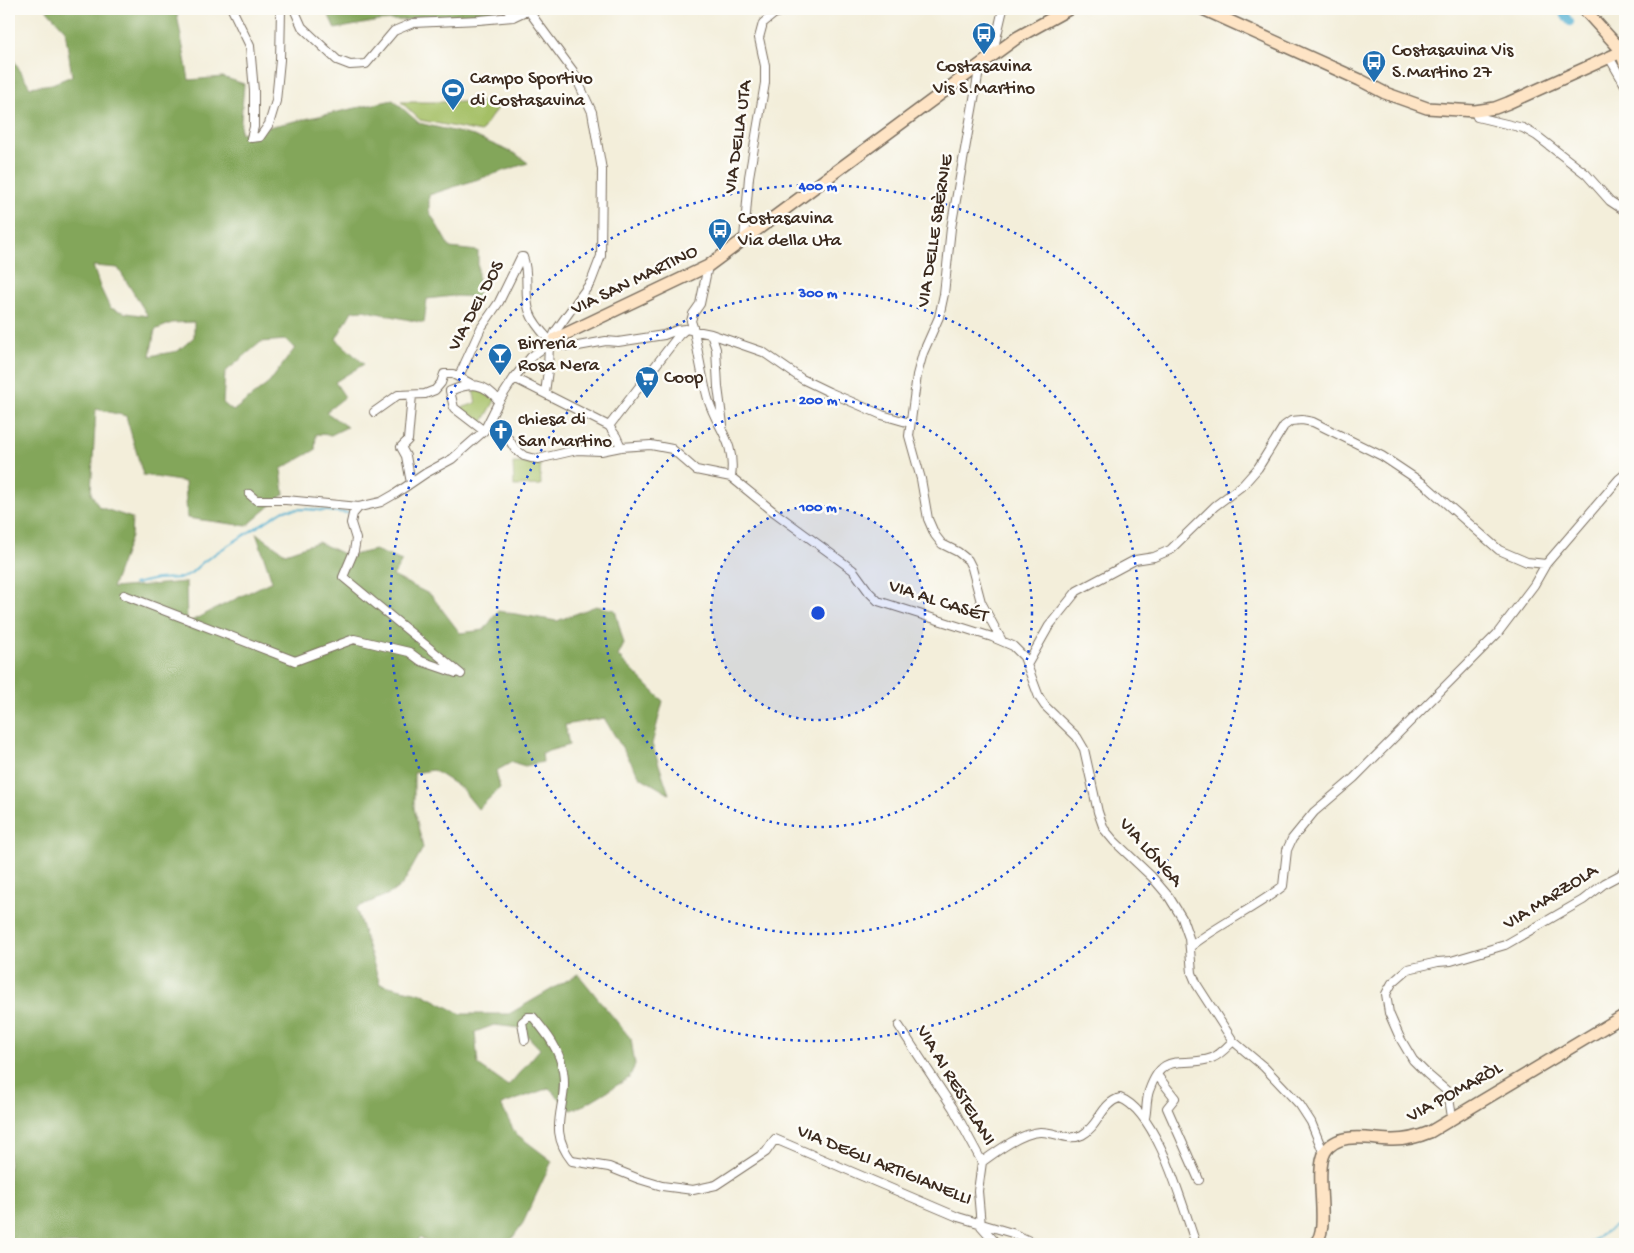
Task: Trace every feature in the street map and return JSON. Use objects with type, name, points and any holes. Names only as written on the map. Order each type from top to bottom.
[{"type":"street","points":[[232,9],[250,46],[254,91],[254,127],[251,138],[260,137],[269,124],[276,101],[280,60],[281,9]]},
{"type":"street","points":[[294,9],[302,27],[338,60],[350,65],[366,64],[394,31],[413,23],[513,17],[529,9],[572,72],[592,112],[602,170],[601,256],[591,282],[555,332],[545,394]]},
{"type":"street","points":[[506,9],[513,17]]},
{"type":"street","name":"VIA DELLA UTA","points":[[744,239],[749,176],[765,83],[765,66],[760,38],[763,23],[773,11],[787,9]]},
{"type":"street","points":[[992,56],[1003,9]]},
{"type":"street","name":"VIA SAN MARTINO","points":[[249,494],[256,500],[286,500],[359,507],[381,502],[395,494],[426,473],[452,459],[484,431],[514,378],[531,357],[552,342],[708,266],[992,56],[1018,38],[1069,9]]},
{"type":"street","points":[[1203,9],[1408,102],[1427,108],[1475,111],[1495,108],[1508,103],[1623,51],[1584,9]]},
{"type":"street","points":[[1609,38],[1609,57],[1625,85]]},
{"type":"street","name":"VIA DELLE SBÈRNIE","points":[[980,65],[952,228],[944,294],[939,317],[923,353],[917,375],[909,436],[914,450],[928,518],[935,535],[942,544],[958,552],[968,560],[981,602],[1002,641]]},
{"type":"street","points":[[1475,111],[1476,117],[1523,128],[1537,136],[1586,174],[1610,201],[1625,211]]},
{"type":"street","name":"VIA DEL DOS","points":[[459,376],[481,328],[499,302],[521,257],[523,257],[526,266],[527,301],[530,312],[540,329],[552,342]]},
{"type":"street","points":[[491,419],[515,449],[524,456],[531,458],[538,459],[577,450],[601,451],[621,447],[651,445],[672,449],[696,470],[731,476],[733,466],[732,455],[724,432],[708,401],[690,330],[693,314],[700,304],[708,266]]},
{"type":"street","points":[[552,342],[565,346],[578,346],[664,335],[677,330],[690,330],[711,334],[763,352],[802,379],[882,415],[910,423]]},
{"type":"street","points":[[608,426],[679,335],[690,330]]},
{"type":"street","points":[[711,334],[716,349],[718,387],[724,432]]},
{"type":"street","points":[[374,412],[398,395],[425,394],[435,390],[441,383],[444,374],[459,376],[473,385],[492,392],[500,401]]},
{"type":"street","points":[[514,378],[608,426],[616,436],[621,447]]},
{"type":"street","points":[[473,385],[465,385],[450,391],[454,408],[484,431]]},
{"type":"street","points":[[411,483],[406,456],[401,446],[408,440],[412,395]]},
{"type":"street","points":[[1027,665],[1049,626],[1077,591],[1135,560],[1154,557],[1170,550],[1215,506],[1243,485],[1258,468],[1284,426],[1291,422],[1302,420],[1313,422],[1382,456],[1424,484],[1500,550],[1527,562],[1546,564]]},
{"type":"street","points":[[1190,947],[1207,934],[1283,886],[1287,850],[1292,839],[1314,812],[1354,778],[1497,634],[1534,584],[1546,564],[1625,474]]},
{"type":"street","name":"VIA AL CASÉT","points":[[731,476],[774,512],[853,570],[878,601],[1002,641]]},
{"type":"street","points":[[124,595],[295,661],[354,639],[409,652],[421,661],[461,674],[343,577],[354,551],[356,539],[351,523],[353,514],[359,507]]},
{"type":"street","name":"VIA LÓNGA","points":[[1002,641],[1020,651],[1039,697],[1045,706],[1077,737],[1084,749],[1098,812],[1104,828],[1114,841],[1152,877],[1169,897],[1182,918],[1189,938],[1192,973],[1197,985],[1233,1041],[1264,1066],[1300,1105],[1310,1122],[1324,1154]]},
{"type":"street","name":"VIA MARZOLA","points":[[1452,1117],[1448,1092],[1413,1060],[1400,1038],[1389,1013],[1386,994],[1392,983],[1408,969],[1451,961],[1505,946],[1583,900],[1605,882],[1620,875],[1625,870]]},
{"type":"street","name":"VIA POMARÒL","points":[[1324,1154],[1330,1146],[1354,1137],[1394,1140],[1416,1138],[1430,1132],[1452,1117],[1625,1015]]},
{"type":"street","name":"VIA DEGLI ARTIGIANELLI","points":[[525,1040],[522,1022],[528,1017],[533,1017],[549,1036],[560,1056],[564,1086],[559,1136],[564,1150],[572,1161],[608,1167],[662,1186],[693,1190],[716,1185],[766,1152],[775,1139],[958,1216],[1012,1233],[1036,1244]]},
{"type":"street","name":"VIA AI RESTELANI","points":[[899,1026],[953,1108],[982,1162],[978,1191],[981,1223]]},
{"type":"street","points":[[1145,1118],[1149,1092],[1162,1067],[1174,1062],[1212,1058],[1224,1051],[1233,1041]]},
{"type":"street","points":[[1157,1075],[1175,1098],[1167,1108],[1198,1180]]},
{"type":"street","points":[[982,1162],[1000,1149],[1030,1134],[1041,1132],[1066,1137],[1079,1136],[1090,1128],[1105,1108],[1120,1098],[1127,1101],[1145,1118],[1163,1151],[1196,1244]]},
{"type":"street","points":[[1314,1244],[1318,1241],[1322,1231],[1320,1188],[1324,1154]]},
{"type":"street","points":[[981,1223],[983,1229],[997,1244]]},
{"type":"green space","points":[[46,9],[176,9],[189,80],[223,77],[244,84],[240,133],[393,100],[419,123],[474,136],[516,154],[528,163],[429,195],[429,211],[450,248],[478,251],[478,297],[453,296],[427,299],[424,323],[363,310],[352,311],[336,339],[364,364],[335,382],[345,397],[326,412],[347,427],[331,435],[316,434],[315,450],[281,469],[284,494],[247,526],[187,518],[185,482],[143,475],[126,416],[96,409],[91,493],[99,507],[132,518],[131,537],[112,588],[186,582],[187,623],[272,581],[256,533],[285,553],[318,542],[348,556],[375,550],[402,561],[393,576],[431,595],[460,633],[484,630],[498,611],[557,621],[596,606],[615,610],[624,644],[618,656],[663,701],[652,744],[669,794],[640,777],[604,718],[565,725],[569,745],[542,753],[543,762],[525,766],[512,762],[496,771],[500,788],[478,809],[461,788],[433,770],[414,773],[414,808],[423,848],[403,884],[391,893],[356,908],[380,984],[423,994],[461,1014],[509,1014],[578,974],[631,1039],[635,1065],[629,1078],[584,1105],[571,1110],[549,1088],[501,1105],[515,1133],[552,1161],[523,1223],[508,1244],[432,1244],[420,1238],[414,1244],[9,1244],[9,52],[30,87],[52,84],[72,76],[65,30]],"holes":[[[93,266],[118,268],[148,316],[126,313],[110,308]],[[194,322],[194,337],[178,351],[150,356],[155,330],[172,323]],[[286,340],[295,348],[269,383],[233,411],[223,403],[225,372],[261,342]],[[494,1025],[520,1028],[540,1049],[508,1086],[478,1065],[475,1032]]]},
{"type":"green space","points":[[326,9],[493,9],[502,15],[379,21],[335,29]]},
{"type":"green space","name":"Campo Sportivo di Costasavina","points":[[401,102],[501,102],[481,132],[420,120]]},
{"type":"green space","points":[[472,386],[497,397],[480,427],[458,409],[476,403]]},
{"type":"green space","points":[[513,463],[540,463],[541,485],[514,486]]},
{"type":"waterway","points":[[1560,9],[1570,22]]},
{"type":"waterway","points":[[134,584],[157,579],[182,578],[219,551],[284,510],[305,509],[348,513]]},
{"type":"waterway","points":[[1587,1244],[1625,1220]]},
{"type":"place","name":"Costasavina Vis S.Martino","points":[[984,55]]},
{"type":"place","name":"Costasavina Vis S.Martino 27","points":[[1374,83]]},
{"type":"place","name":"Campo Sportivo di Costasavina","points":[[453,111]]},
{"type":"place","name":"Costasavina Via della Uta","points":[[720,251]]},
{"type":"place","name":"Birreria Rosa Nera","points":[[500,376]]},
{"type":"place","name":"Coop","points":[[647,399]]},
{"type":"place","name":"chiesa di San Martino","points":[[501,452]]}]
